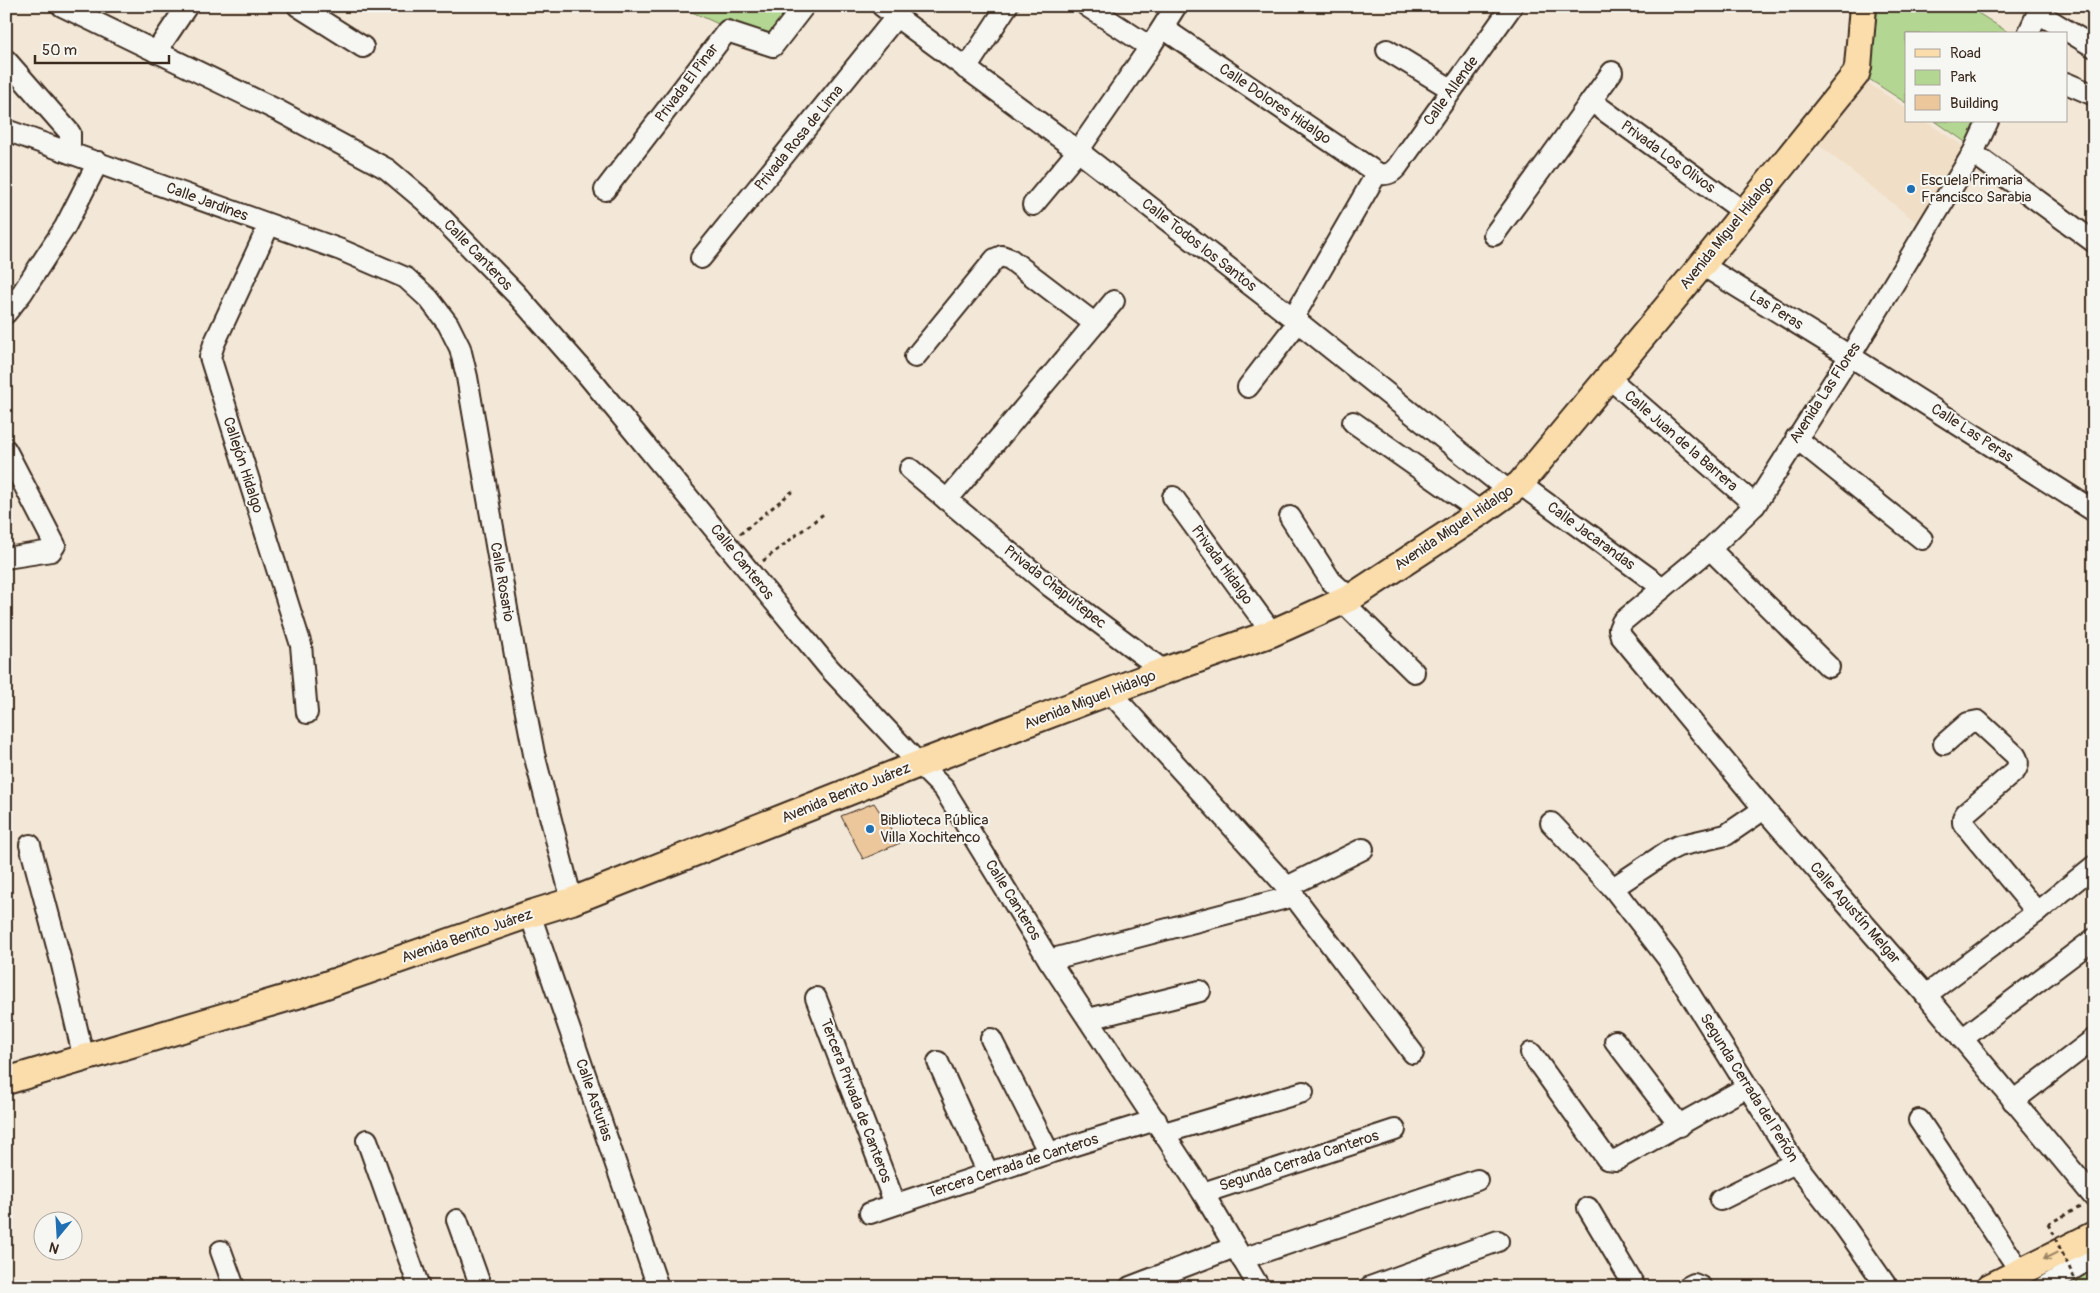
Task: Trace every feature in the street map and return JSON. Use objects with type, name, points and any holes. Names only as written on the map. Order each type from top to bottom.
[{"type":"main road","name":"Avenida Miguel Hidalgo","points":[[919,764],[1164,671],[1272,633],[1346,600],[1482,512],[1515,488],[1702,265],[1856,74],[1863,6]]},
{"type":"main road","name":"Avenida Benito Juárez","points":[[6,1081],[297,994],[572,901],[919,764]]},
{"type":"main road","points":[[1990,1287],[2094,1235]]},
{"type":"street","name":"Calle Canteros","points":[[62,6],[279,111],[387,169],[425,201],[516,294],[589,377],[829,668],[944,789],[1050,960],[1203,1193],[1259,1287]]},
{"type":"street","points":[[156,52],[187,6]]},
{"type":"street","points":[[298,6],[363,47]]},
{"type":"street","name":"Privada El Pinar","points":[[605,190],[727,30],[773,46],[804,6]]},
{"type":"street","points":[[966,69],[1007,6]]},
{"type":"street","points":[[1088,6],[1150,47]]},
{"type":"street","points":[[1033,205],[1078,150],[1163,28],[1176,6]]},
{"type":"street","name":"Calle Allende","points":[[1248,387],[1295,320],[1382,173],[1397,167],[1512,6]]},
{"type":"street","points":[[2029,32],[2040,10],[2094,47]]},
{"type":"street","name":"Calle Todos los Santos","points":[[889,12],[1078,150],[1295,320],[1515,488]]},
{"type":"street","name":"Privada Rosa de Lima","points":[[701,258],[889,12]]},
{"type":"street","name":"Calle Dolores Hidalgo","points":[[1163,28],[1382,173]]},
{"type":"street","points":[[1387,50],[1452,89]]},
{"type":"street","points":[[6,60],[70,133],[70,152]]},
{"type":"street","points":[[1494,235],[1612,72]]},
{"type":"street","points":[[2068,84],[2094,95]]},
{"type":"street","name":"Privada Los Olivos","points":[[1591,101],[1744,212]]},
{"type":"street","name":"Avenida Las Flores","points":[[1619,628],[1622,622],[1710,549],[1755,505],[1850,356],[1973,153],[1988,122]]},
{"type":"street","name":"Calle Jardines","points":[[6,130],[341,250],[406,278]]},
{"type":"street","points":[[1973,153],[2094,242]]},
{"type":"street","points":[[6,313],[22,293],[65,227],[98,162]]},
{"type":"street","name":"Callejón Hidalgo","points":[[269,225],[214,344],[210,357],[301,645],[307,713]]},
{"type":"street","points":[[915,357],[995,260],[1002,256],[1010,258],[1094,323]]},
{"type":"street","name":"Las Peras","points":[[1702,265],[1850,356]]},
{"type":"street","name":"Calle Rosario","points":[[406,278],[429,299],[448,324],[460,348],[467,378],[534,754],[572,901]]},
{"type":"street","points":[[947,500],[1114,301]]},
{"type":"street","name":"Calle Las Peras","points":[[1850,356],[2094,511]]},
{"type":"street","name":"Calle Juan de la Barrera","points":[[1608,377],[1755,505]]},
{"type":"street","points":[[1353,422],[1482,512]]},
{"type":"street","points":[[1796,438],[1922,539]]},
{"type":"street","points":[[6,450],[55,545],[51,551],[6,558]]},
{"type":"street","name":"Privada Chapultepec","points":[[910,468],[1051,587],[1164,671]]},
{"type":"street","name":"Calle Jacarandas","points":[[1515,488],[1663,588]]},
{"type":"street","name":"Privada Hidalgo","points":[[1173,497],[1272,633]]},
{"type":"street","points":[[1290,517],[1331,581],[1346,600],[1414,672]]},
{"type":"street","points":[[1710,549],[1829,667]]},
{"type":"street","name":"Calle Agustín Melgar","points":[[1619,628],[1621,636],[1764,809],[1926,995],[2094,1197]]},
{"type":"street","points":[[1110,692],[1290,892],[1413,1053]]},
{"type":"street","points":[[1944,744],[1968,724],[1978,721],[2018,760],[2018,766],[2015,771],[1966,813],[1962,823],[2037,912]]},
{"type":"street","points":[[1613,888],[1670,850],[1678,846],[1726,835],[1764,809]]},
{"type":"street","name":"Segunda Cerrada del Peñón","points":[[1551,823],[1613,888],[1668,959],[1795,1163],[1845,1226],[1887,1287]]},
{"type":"street","points":[[30,845],[62,965],[84,1059]]},
{"type":"street","points":[[1050,960],[1290,892],[1362,850]]},
{"type":"street","points":[[1926,995],[2037,912],[2094,866]]},
{"type":"street","name":"Calle Asturias","points":[[530,914],[657,1286]]},
{"type":"street","points":[[1962,1039],[2094,939]]},
{"type":"street","points":[[1089,1019],[1200,990]]},
{"type":"street","name":"Tercera Privada de Canteros","points":[[816,998],[895,1204]]},
{"type":"street","points":[[991,1039],[1050,1153]]},
{"type":"street","points":[[2013,1101],[2094,1039]]},
{"type":"street","points":[[1615,1041],[1680,1126]]},
{"type":"street","points":[[1531,1053],[1609,1160],[1616,1160],[1747,1087]]},
{"type":"street","points":[[938,1062],[988,1173]]},
{"type":"street","name":"Tercera Cerrada de Canteros","points":[[870,1213],[1050,1153],[1303,1092]]},
{"type":"street","points":[[1919,1120],[2020,1271]]},
{"type":"street","name":"Segunda Cerrada Canteros","points":[[1203,1193],[1395,1130]]},
{"type":"street","points":[[366,1140],[419,1287]]},
{"type":"street","points":[[1720,1200],[1795,1163]]},
{"type":"street","points":[[1130,1287],[1477,1180]]},
{"type":"street","points":[[1588,1208],[1635,1287]]},
{"type":"street","points":[[457,1220],[481,1287]]},
{"type":"street","points":[[1370,1287],[1498,1241]]},
{"type":"street","points":[[222,1251],[234,1287]]},
{"type":"street","points":[[2044,1287],[2094,1256]]},
{"type":"street","points":[[1688,1287],[1694,1284],[1701,1287]]},
{"type":"path","points":[[727,544],[794,490]]},
{"type":"path","points":[[749,571],[826,512]]},
{"type":"path","points":[[2075,1210],[2048,1224],[2078,1287]]},
{"type":"shaded area","name":"Escuela Primaria Francisco Sarabia","points":[[1868,83],[1905,107],[1905,122],[1927,122],[1969,150],[1925,229],[1817,144]]},
{"type":"green space","points":[[679,6],[814,6],[773,49]]},
{"type":"green space","points":[[1878,6],[1967,6],[2008,32],[1905,32],[1905,102],[1869,79]]},
{"type":"green space","points":[[1936,122],[1986,122],[1974,148]]},
{"type":"green space","points":[[2094,1266],[2094,1281],[2082,1287],[2061,1287]]},
{"type":"building","name":"Biblioteca Pública Villa Xochitenco","points":[[874,803],[900,843],[863,859],[841,816]]},
{"type":"place","name":"Escuela Primaria Francisco Sarabia","points":[[1911,189]]},
{"type":"place","name":"Biblioteca Pública Villa Xochitenco","points":[[870,829]]}]
